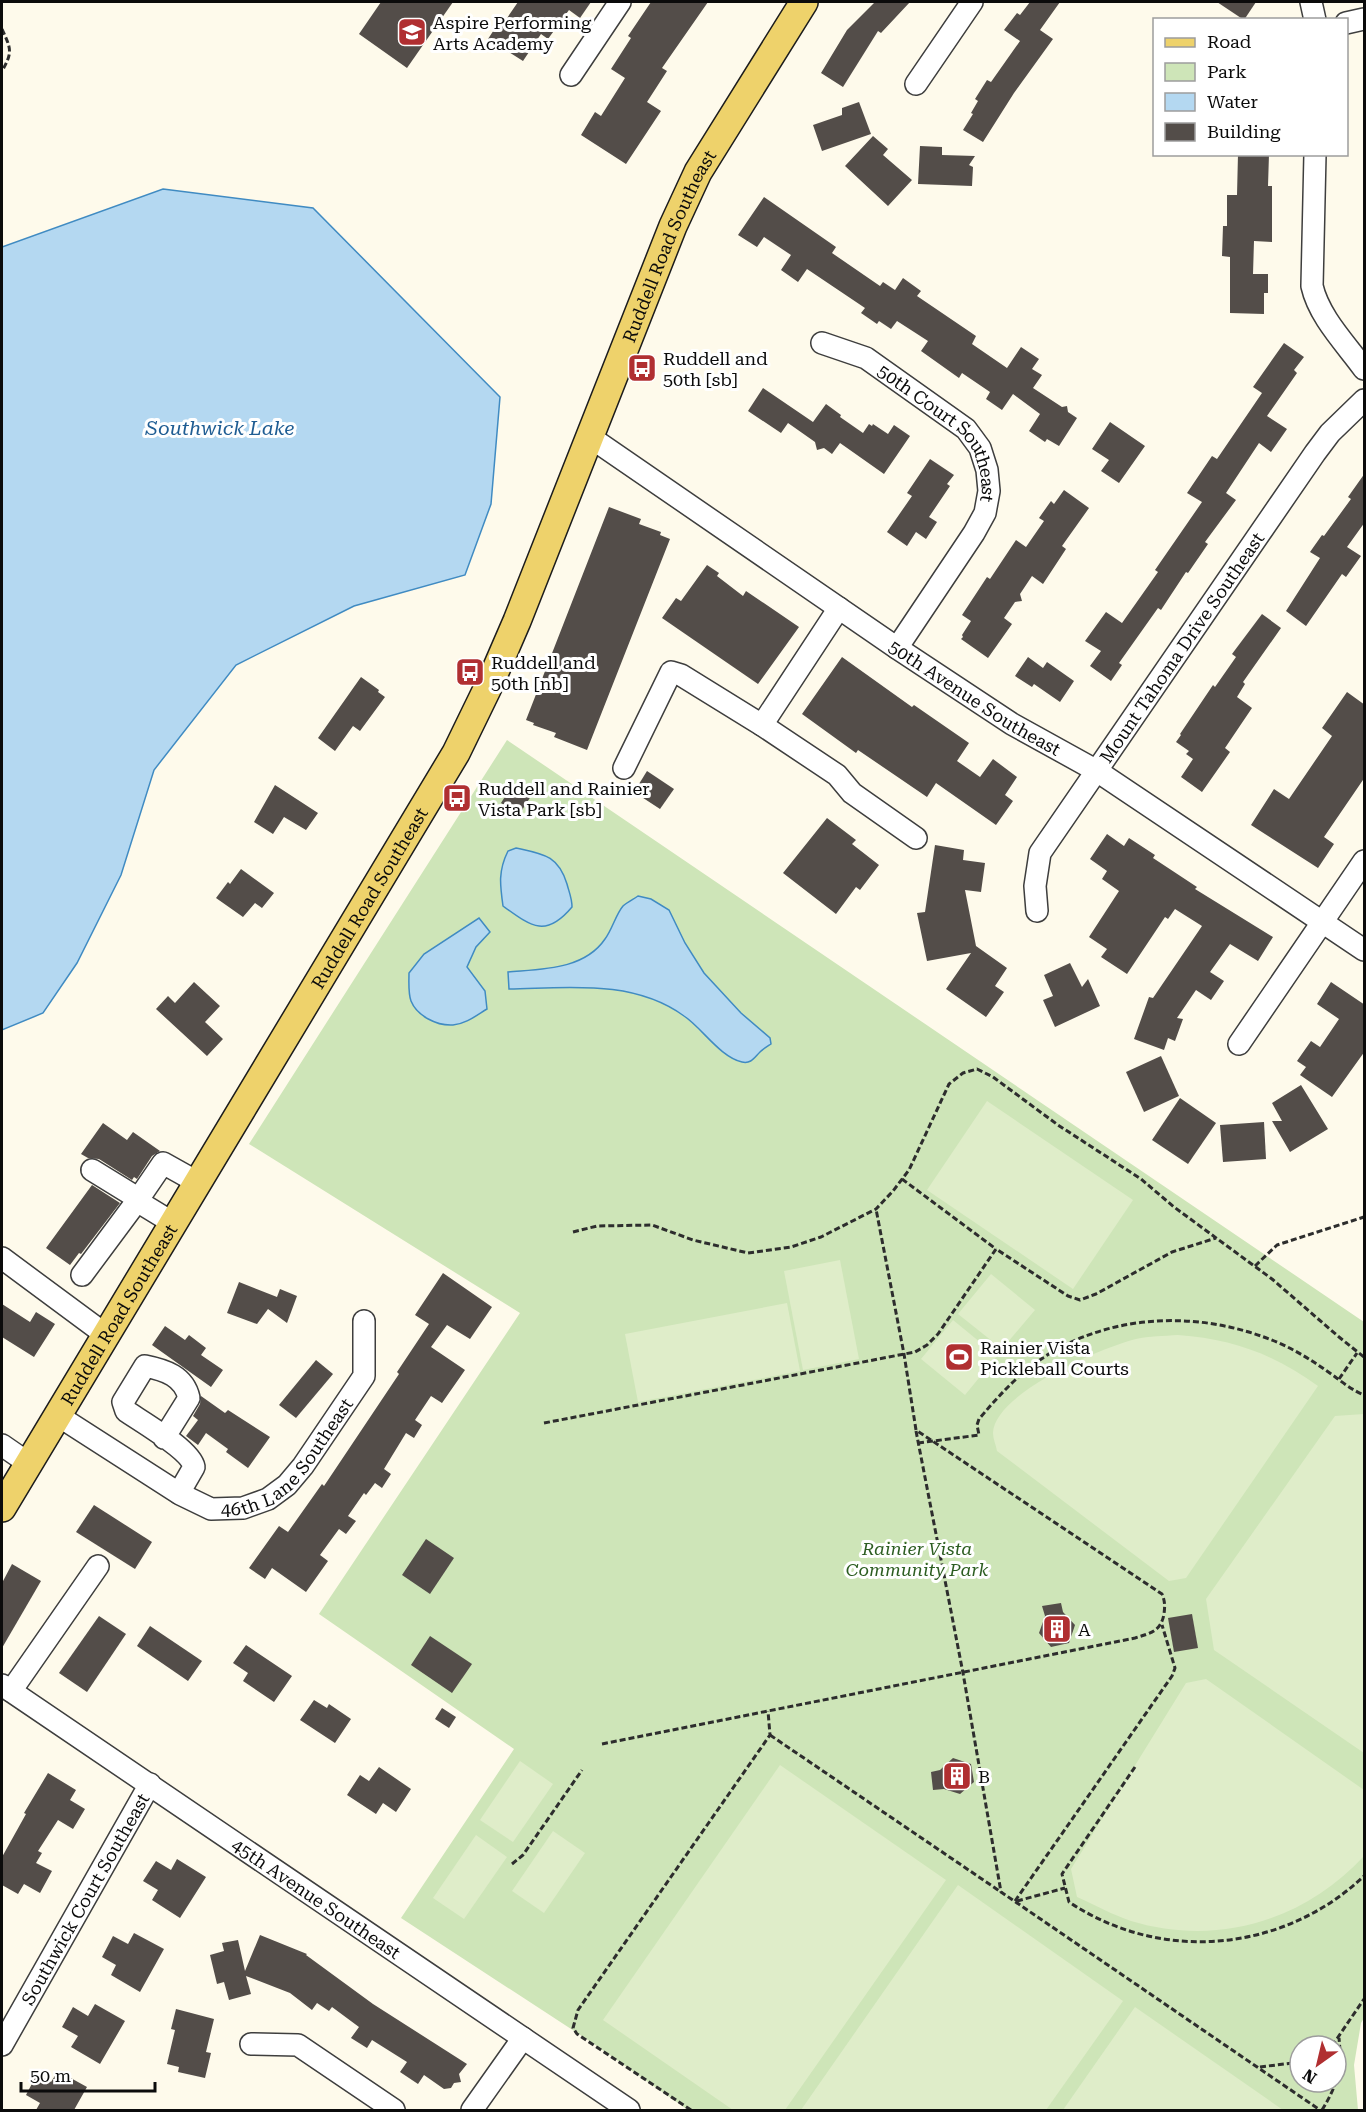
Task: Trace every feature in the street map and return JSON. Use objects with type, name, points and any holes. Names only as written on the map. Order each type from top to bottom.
[{"type":"main road","name":"Ruddell Road Southeast","points":[[2,1508],[456,753],[517,621],[673,226],[698,172],[804,2]]},
{"type":"street","points":[[572,75],[620,2]]},
{"type":"street","points":[[916,84],[972,2]]},
{"type":"street","points":[[1311,2],[1315,18]]},
{"type":"street","points":[[1348,22],[1365,19]]},
{"type":"street","points":[[1315,156],[1312,286],[1315,299],[1365,369]]},
{"type":"street","name":"50th Court Southeast","points":[[822,343],[866,358],[966,429],[980,448],[987,470],[989,491],[985,513],[897,648]]},
{"type":"street","name":"Mount Tahoma Drive Southeast","points":[[1037,911],[1035,886],[1040,853],[1315,453],[1330,433],[1365,400]]},
{"type":"street","name":"50th Avenue Southeast","points":[[590,437],[897,648],[1012,724],[1098,771],[1365,950]]},
{"type":"street","points":[[762,725],[839,608]]},
{"type":"street","points":[[624,768],[671,672],[681,675],[762,725],[837,775],[852,793],[916,838]]},
{"type":"street","points":[[1239,1044],[1365,861]]},
{"type":"street","points":[[82,1275],[163,1163],[197,1182]]},
{"type":"street","points":[[92,1170],[173,1223]]},
{"type":"street","points":[[2,1258],[106,1335]]},
{"type":"street","name":"46th Lane Southeast","points":[[57,1415],[178,1493],[211,1509],[243,1508],[268,1499],[287,1485],[303,1466],[364,1376],[364,1321]]},
{"type":"street","points":[[164,1438],[193,1461],[194,1467],[178,1493]]},
{"type":"street","points":[[2,1445],[28,1464]]},
{"type":"street","points":[[6,1688],[98,1566]]},
{"type":"street","name":"45th Avenue Southeast","points":[[6,1688],[629,2110]]},
{"type":"street","name":"Southwick Court Southeast","points":[[2,2045],[150,1784]]},
{"type":"street","points":[[472,2110],[523,2038]]},
{"type":"street","points":[[251,2044],[298,2045],[394,2110]]},
{"type":"path","points":[[2,29],[11,48],[9,59],[2,71]]},
{"type":"path","points":[[573,1232],[597,1226],[652,1225],[693,1240],[748,1253],[791,1247],[821,1237],[876,1209],[909,1170],[949,1084],[963,1073],[977,1069],[993,1077],[1058,1125],[1141,1179],[1174,1207],[1255,1266],[1365,1357]]},
{"type":"path","points":[[902,1179],[996,1249],[1068,1296],[1080,1300],[1096,1294],[1172,1252],[1216,1238]]},
{"type":"path","points":[[876,1209],[904,1354],[918,1443],[963,1673],[1001,1892]]},
{"type":"path","points":[[1255,1266],[1277,1245],[1365,1217]]},
{"type":"path","points":[[544,1423],[904,1354],[921,1348],[938,1334],[996,1249]]},
{"type":"path","points":[[918,1443],[979,1435],[977,1425],[979,1419],[1015,1379],[1036,1363],[1083,1338],[1121,1325],[1170,1319],[1193,1320],[1240,1329],[1280,1343],[1305,1355],[1365,1395]]},
{"type":"path","points":[[1339,1379],[1358,1353]]},
{"type":"path","points":[[916,1430],[1162,1594],[1166,1602],[1162,1624],[1175,1668],[1172,1676],[1015,1901]]},
{"type":"path","points":[[603,1744],[1135,1638],[1153,1633],[1162,1624]]},
{"type":"path","points":[[691,2110],[577,2034],[573,2028],[578,2010],[770,1735],[768,1711]]},
{"type":"path","points":[[770,1735],[1321,2110],[1332,2094]]},
{"type":"path","points":[[1135,1767],[1062,1874],[1069,1902],[1111,1924],[1143,1935],[1169,1940],[1229,1941],[1256,1936],[1301,1920],[1329,1905],[1365,1876]]},
{"type":"path","points":[[512,1864],[523,1855],[582,1770]]},
{"type":"path","points":[[1015,1901],[1065,1888]]},
{"type":"path","points":[[1342,2034],[1365,1999]]},
{"type":"path","points":[[1259,2068],[1288,2064]]},
{"type":"green space","name":"Rainier Vista Community Park","points":[[507,740],[1364,1322],[1364,2018],[1361,2023],[1354,2065],[1358,2110],[688,2110],[591,2042],[401,1918],[514,1749],[319,1614],[520,1313],[249,1144]]},
{"type":"green space","points":[[987,1101],[1133,1200],[1073,1289],[927,1190]]},
{"type":"green space","points":[[840,1260],[859,1359],[803,1370],[784,1271]]},
{"type":"green space","name":"Rainier Vista Pickleball Courts","points":[[991,1274],[1035,1310],[1002,1349],[958,1314]]},
{"type":"green space","points":[[787,1303],[800,1371],[638,1402],[625,1334]]},
{"type":"green space","name":"Rainier Vista Pickleball Courts","points":[[953,1320],[997,1356],[965,1395],[921,1359]]},
{"type":"green space","points":[[1178,1335],[1216,1340],[1252,1350],[1285,1365],[1318,1386],[1186,1578],[1169,1581],[997,1451],[993,1433],[998,1418],[1011,1403],[1052,1374],[1120,1344],[1141,1338]]},
{"type":"green space","points":[[1364,1414],[1364,1753],[1214,1650],[1206,1599],[1335,1416]]},
{"type":"green space","points":[[1206,1679],[1364,1790],[1364,1856],[1340,1879],[1314,1897],[1287,1912],[1257,1923],[1227,1929],[1195,1931],[1163,1928],[1131,1921],[1077,1897],[1071,1869],[1186,1683]]},
{"type":"green space","points":[[520,1761],[553,1784],[513,1842],[480,1820]]},
{"type":"green space","points":[[780,1765],[946,1880],[785,2110],[733,2110],[603,2020]]},
{"type":"green space","points":[[553,1831],[585,1853],[544,1913],[512,1891]]},
{"type":"green space","points":[[476,1835],[507,1857],[464,1919],[433,1898]]},
{"type":"green space","points":[[958,1885],[1123,2001],[1046,2110],[801,2110]]},
{"type":"green space","points":[[1135,2007],[1283,2110],[1063,2110]]},
{"type":"water","name":"Southwick Lake","points":[[163,189],[313,208],[500,397],[491,504],[465,575],[354,606],[236,665],[154,770],[121,875],[77,963],[43,1013],[2,1030],[2,247]]},
{"type":"water","points":[[516,848],[548,857],[554,861],[563,874],[572,907],[554,923],[546,926],[531,924],[503,906],[501,872],[508,851]]},
{"type":"water","points":[[638,896],[651,899],[669,910],[685,943],[704,973],[741,1013],[770,1038],[771,1044],[752,1060],[742,1062],[734,1059],[684,1016],[664,1004],[643,996],[600,988],[509,989],[508,972],[561,966],[586,957],[605,939],[623,906]]},
{"type":"water","points":[[479,918],[490,932],[476,947],[467,967],[485,991],[487,1009],[471,1019],[453,1025],[441,1024],[428,1019],[411,1001],[409,973],[424,954]]},
{"type":"building","points":[[381,2],[453,2],[407,68],[359,34]]},
{"type":"building","points":[[518,2],[591,2],[580,18],[569,10],[548,39],[541,34],[523,61],[488,39],[501,19],[505,21]]},
{"type":"building","points":[[651,2],[708,2],[662,68],[667,71],[647,102],[661,111],[626,164],[581,135],[595,112],[601,116],[625,78],[611,69],[631,38],[628,36]]},
{"type":"building","points":[[875,2],[910,2],[881,33],[878,31],[843,87],[821,73],[847,30]]},
{"type":"building","points":[[1030,2],[1060,2],[1040,30],[1053,39],[1014,93],[983,142],[963,130],[973,114],[971,113],[978,101],[975,99],[987,80],[991,82],[1020,41],[1004,30],[1017,13],[1020,15]]},
{"type":"building","points":[[1217,2],[1256,2],[1245,18],[1241,18]]},
{"type":"building","points":[[859,102],[871,134],[822,151],[813,125],[842,115],[842,108]]},
{"type":"building","points":[[873,136],[888,149],[883,155],[912,180],[888,206],[845,166]]},
{"type":"building","points":[[920,146],[942,147],[942,155],[975,156],[969,165],[973,167],[972,186],[918,184]]},
{"type":"building","points":[[1238,156],[1269,156],[1268,186],[1272,186],[1272,242],[1254,241],[1253,274],[1268,274],[1268,293],[1264,293],[1264,314],[1230,313],[1230,257],[1222,256],[1223,226],[1227,226],[1227,195],[1237,195]]},
{"type":"building","points":[[764,197],[836,247],[832,253],[880,286],[883,282],[895,290],[903,278],[921,291],[917,296],[976,336],[972,344],[1007,368],[1021,347],[1039,359],[1032,369],[1042,375],[1033,388],[1062,407],[1067,406],[1068,412],[1077,418],[1059,446],[1047,439],[1045,442],[1029,431],[1040,414],[1013,394],[1002,410],[986,399],[990,392],[962,373],[959,378],[921,351],[928,341],[897,321],[891,329],[879,321],[877,324],[861,313],[865,308],[807,269],[798,282],[781,270],[791,255],[764,237],[757,247],[738,235]]},
{"type":"building","points":[[1284,343],[1304,357],[1294,370],[1297,373],[1267,416],[1287,429],[1271,452],[1259,443],[1226,493],[1236,500],[1205,542],[1208,544],[1188,573],[1186,572],[1161,610],[1158,608],[1119,663],[1122,665],[1111,681],[1090,666],[1101,651],[1085,641],[1106,612],[1122,623],[1158,572],[1155,570],[1202,502],[1187,493],[1212,456],[1217,459],[1262,393],[1253,387]]},
{"type":"building","points":[[763,388],[813,422],[826,404],[863,433],[869,424],[872,426],[873,424],[888,434],[894,425],[910,436],[884,474],[840,443],[832,454],[824,448],[817,450],[815,442],[788,423],[781,433],[748,411]]},
{"type":"building","points":[[1110,422],[1145,446],[1119,483],[1101,471],[1109,460],[1092,449]]},
{"type":"building","points":[[930,459],[954,475],[947,484],[950,486],[929,517],[937,522],[926,539],[916,532],[907,546],[887,532],[912,496],[907,493]]},
{"type":"building","points":[[1365,473],[1365,522],[1347,547],[1361,556],[1346,577],[1342,574],[1306,626],[1286,611],[1320,558],[1310,552],[1351,499],[1348,497]]},
{"type":"building","points":[[1064,490],[1089,508],[1062,546],[1066,549],[1043,584],[1032,576],[1020,594],[1022,601],[1015,602],[1004,618],[1012,624],[988,658],[961,639],[971,621],[962,615],[987,577],[990,579],[1016,540],[1026,547],[1044,521],[1039,518],[1051,501],[1054,504]]},
{"type":"building","points":[[609,507],[641,519],[639,524],[661,532],[660,535],[670,539],[587,750],[554,737],[556,733],[533,725],[534,723],[526,720]]},
{"type":"building","points":[[707,565],[719,573],[717,576],[743,596],[746,591],[799,627],[758,684],[662,618],[676,598],[681,601]]},
{"type":"building","points":[[1262,614],[1281,628],[1243,682],[1245,684],[1237,697],[1252,708],[1225,748],[1230,752],[1202,792],[1181,777],[1193,759],[1186,754],[1189,751],[1176,742],[1213,685],[1215,687],[1236,657],[1232,654]]},
{"type":"building","points":[[842,657],[912,707],[914,705],[969,743],[957,761],[980,777],[993,759],[1017,777],[1005,795],[1013,801],[996,825],[936,783],[927,797],[858,750],[856,753],[802,714]]},
{"type":"building","points":[[1028,657],[1043,668],[1047,662],[1074,681],[1060,702],[1034,684],[1032,687],[1015,676]]},
{"type":"building","points":[[361,677],[385,697],[360,731],[353,726],[335,751],[318,738]]},
{"type":"building","points":[[1347,692],[1365,705],[1365,777],[1324,837],[1334,844],[1318,868],[1251,825],[1274,789],[1289,799],[1332,736],[1322,728]]},
{"type":"building","points":[[647,771],[674,789],[660,809],[634,792]]},
{"type":"building","points":[[513,784],[531,796],[519,815],[501,803]]},
{"type":"building","points":[[275,785],[318,813],[306,830],[284,817],[273,834],[254,822]]},
{"type":"building","points":[[827,818],[856,840],[852,844],[879,865],[860,890],[856,887],[836,914],[783,873]]},
{"type":"building","points":[[1107,834],[1124,846],[1129,838],[1155,855],[1153,858],[1197,887],[1195,889],[1273,937],[1258,961],[1230,944],[1210,972],[1224,981],[1211,1000],[1196,990],[1177,1018],[1183,1019],[1175,1041],[1168,1038],[1164,1050],[1134,1039],[1149,997],[1153,998],[1202,926],[1175,909],[1168,919],[1165,917],[1127,974],[1101,957],[1107,949],[1089,937],[1119,891],[1102,879],[1107,871],[1090,859]]},
{"type":"building","points":[[935,845],[964,850],[963,860],[985,863],[981,892],[965,890],[976,946],[1007,968],[995,986],[1004,992],[986,1017],[946,989],[971,953],[927,961],[917,913],[925,912]]},
{"type":"building","points":[[241,869],[274,893],[262,908],[255,903],[243,917],[216,898]]},
{"type":"building","points":[[1070,963],[1082,987],[1088,979],[1100,1006],[1055,1027],[1043,1000],[1053,996],[1044,975]]},
{"type":"building","points":[[194,982],[220,1006],[205,1022],[223,1039],[207,1056],[156,1009],[168,996],[175,1003]]},
{"type":"building","points":[[1331,982],[1365,1005],[1365,1051],[1332,1097],[1300,1075],[1306,1067],[1297,1061],[1311,1041],[1320,1047],[1339,1019],[1317,1004]]},
{"type":"building","points":[[1161,1056],[1179,1096],[1144,1112],[1126,1072]]},
{"type":"building","points":[[1301,1085],[1328,1129],[1290,1152],[1272,1121],[1282,1121],[1272,1103]]},
{"type":"building","points":[[1180,1098],[1216,1123],[1188,1164],[1152,1140]]},
{"type":"building","points":[[1264,1122],[1266,1159],[1223,1162],[1220,1125]]},
{"type":"building","points":[[103,1123],[127,1140],[133,1132],[160,1151],[152,1156],[137,1179],[134,1177],[132,1180],[99,1159],[88,1158],[81,1154]]},
{"type":"building","points":[[92,1185],[120,1203],[70,1265],[46,1248]]},
{"type":"building","points":[[443,1273],[492,1307],[470,1339],[447,1325],[431,1347],[465,1370],[442,1403],[431,1396],[415,1420],[422,1425],[414,1438],[406,1433],[384,1469],[391,1474],[382,1488],[375,1483],[366,1495],[364,1493],[348,1516],[356,1521],[346,1534],[339,1529],[320,1555],[328,1561],[306,1592],[272,1568],[265,1579],[249,1568],[279,1526],[288,1532],[322,1484],[324,1486],[399,1374],[397,1372],[429,1324],[415,1315]]},
{"type":"building","points":[[239,1282],[277,1297],[280,1289],[297,1296],[287,1323],[268,1309],[257,1324],[227,1313]]},
{"type":"building","points":[[2,1304],[30,1322],[36,1312],[55,1324],[34,1357],[2,1337]]},
{"type":"building","points":[[165,1326],[185,1340],[189,1335],[206,1348],[201,1355],[223,1370],[211,1387],[152,1345]]},
{"type":"building","points":[[316,1360],[333,1374],[296,1418],[279,1405]]},
{"type":"building","points":[[201,1396],[225,1413],[228,1410],[270,1437],[248,1468],[206,1433],[198,1445],[186,1436],[198,1420],[193,1416],[200,1404]]},
{"type":"building","points":[[94,1505],[152,1542],[135,1569],[76,1532]]},
{"type":"building","points":[[426,1539],[454,1558],[430,1594],[402,1575]]},
{"type":"building","points":[[12,1564],[41,1581],[2,1648],[2,1583]]},
{"type":"building","name":"A","points":[[1061,1603],[1063,1612],[1075,1625],[1069,1643],[1051,1647],[1039,1633],[1045,1616],[1042,1606]]},
{"type":"building","points":[[1192,1614],[1198,1648],[1174,1652],[1168,1618]]},
{"type":"building","points":[[99,1616],[126,1634],[87,1692],[59,1673]]},
{"type":"building","points":[[150,1626],[202,1661],[188,1681],[137,1646]]},
{"type":"building","points":[[430,1636],[472,1664],[452,1693],[411,1665]]},
{"type":"building","points":[[246,1645],[292,1676],[274,1702],[243,1681],[248,1673],[233,1663]]},
{"type":"building","points":[[314,1700],[327,1708],[329,1704],[351,1719],[335,1743],[300,1720]]},
{"type":"building","points":[[442,1708],[456,1717],[449,1728],[435,1719]]},
{"type":"building","name":"B","points":[[953,1758],[971,1764],[974,1782],[960,1794],[944,1789],[933,1790],[931,1772],[940,1770]]},
{"type":"building","points":[[379,1767],[411,1789],[396,1812],[383,1803],[376,1814],[347,1795],[360,1775],[369,1781]]},
{"type":"building","points":[[48,1773],[76,1790],[70,1800],[85,1809],[73,1829],[58,1820],[38,1851],[42,1853],[36,1863],[52,1871],[40,1893],[24,1884],[18,1894],[2,1885],[2,1857],[26,1814],[24,1813]]},
{"type":"building","points":[[177,1859],[206,1877],[180,1918],[152,1900],[158,1890],[143,1881],[156,1861],[171,1870]]},
{"type":"building","points":[[134,1933],[164,1949],[140,1992],[111,1975],[116,1965],[102,1957],[113,1936],[128,1944]]},
{"type":"building","points":[[260,1935],[307,1954],[373,2004],[467,2064],[459,2074],[461,2082],[444,2089],[424,2075],[418,2084],[400,2072],[407,2062],[372,2040],[367,2048],[351,2038],[359,2027],[332,2007],[329,2011],[317,2003],[312,2010],[290,1993],[246,1976],[251,1994],[229,2000],[224,1982],[217,1984],[210,1955],[224,1951],[222,1943],[238,1940],[245,1971]]},
{"type":"building","points":[[95,2004],[125,2021],[100,2064],[71,2047],[78,2036],[62,2027],[73,2007],[88,2016]]},
{"type":"building","points":[[176,2009],[214,2019],[206,2052],[211,2053],[205,2078],[178,2072],[179,2067],[167,2064],[175,2030],[171,2029]]},
{"type":"building","points":[[58,2071],[87,2087],[74,2110],[36,2110],[40,2103],[26,2095],[37,2074],[51,2082]]},
{"type":"place","name":"Aspire Performing Arts Academy","points":[[412,32]]},
{"type":"place","name":"Ruddell and 50th [sb]","points":[[642,368]]},
{"type":"place","name":"Ruddell and 50th [nb]","points":[[470,672]]},
{"type":"place","name":"Ruddell and Rainier Vista Park [sb]","points":[[457,798]]},
{"type":"place","name":"Rainier Vista Pickleball Courts","points":[[959,1357]]},
{"type":"place","name":"A","points":[[1057,1629]]},
{"type":"place","name":"B","points":[[957,1776]]}]
